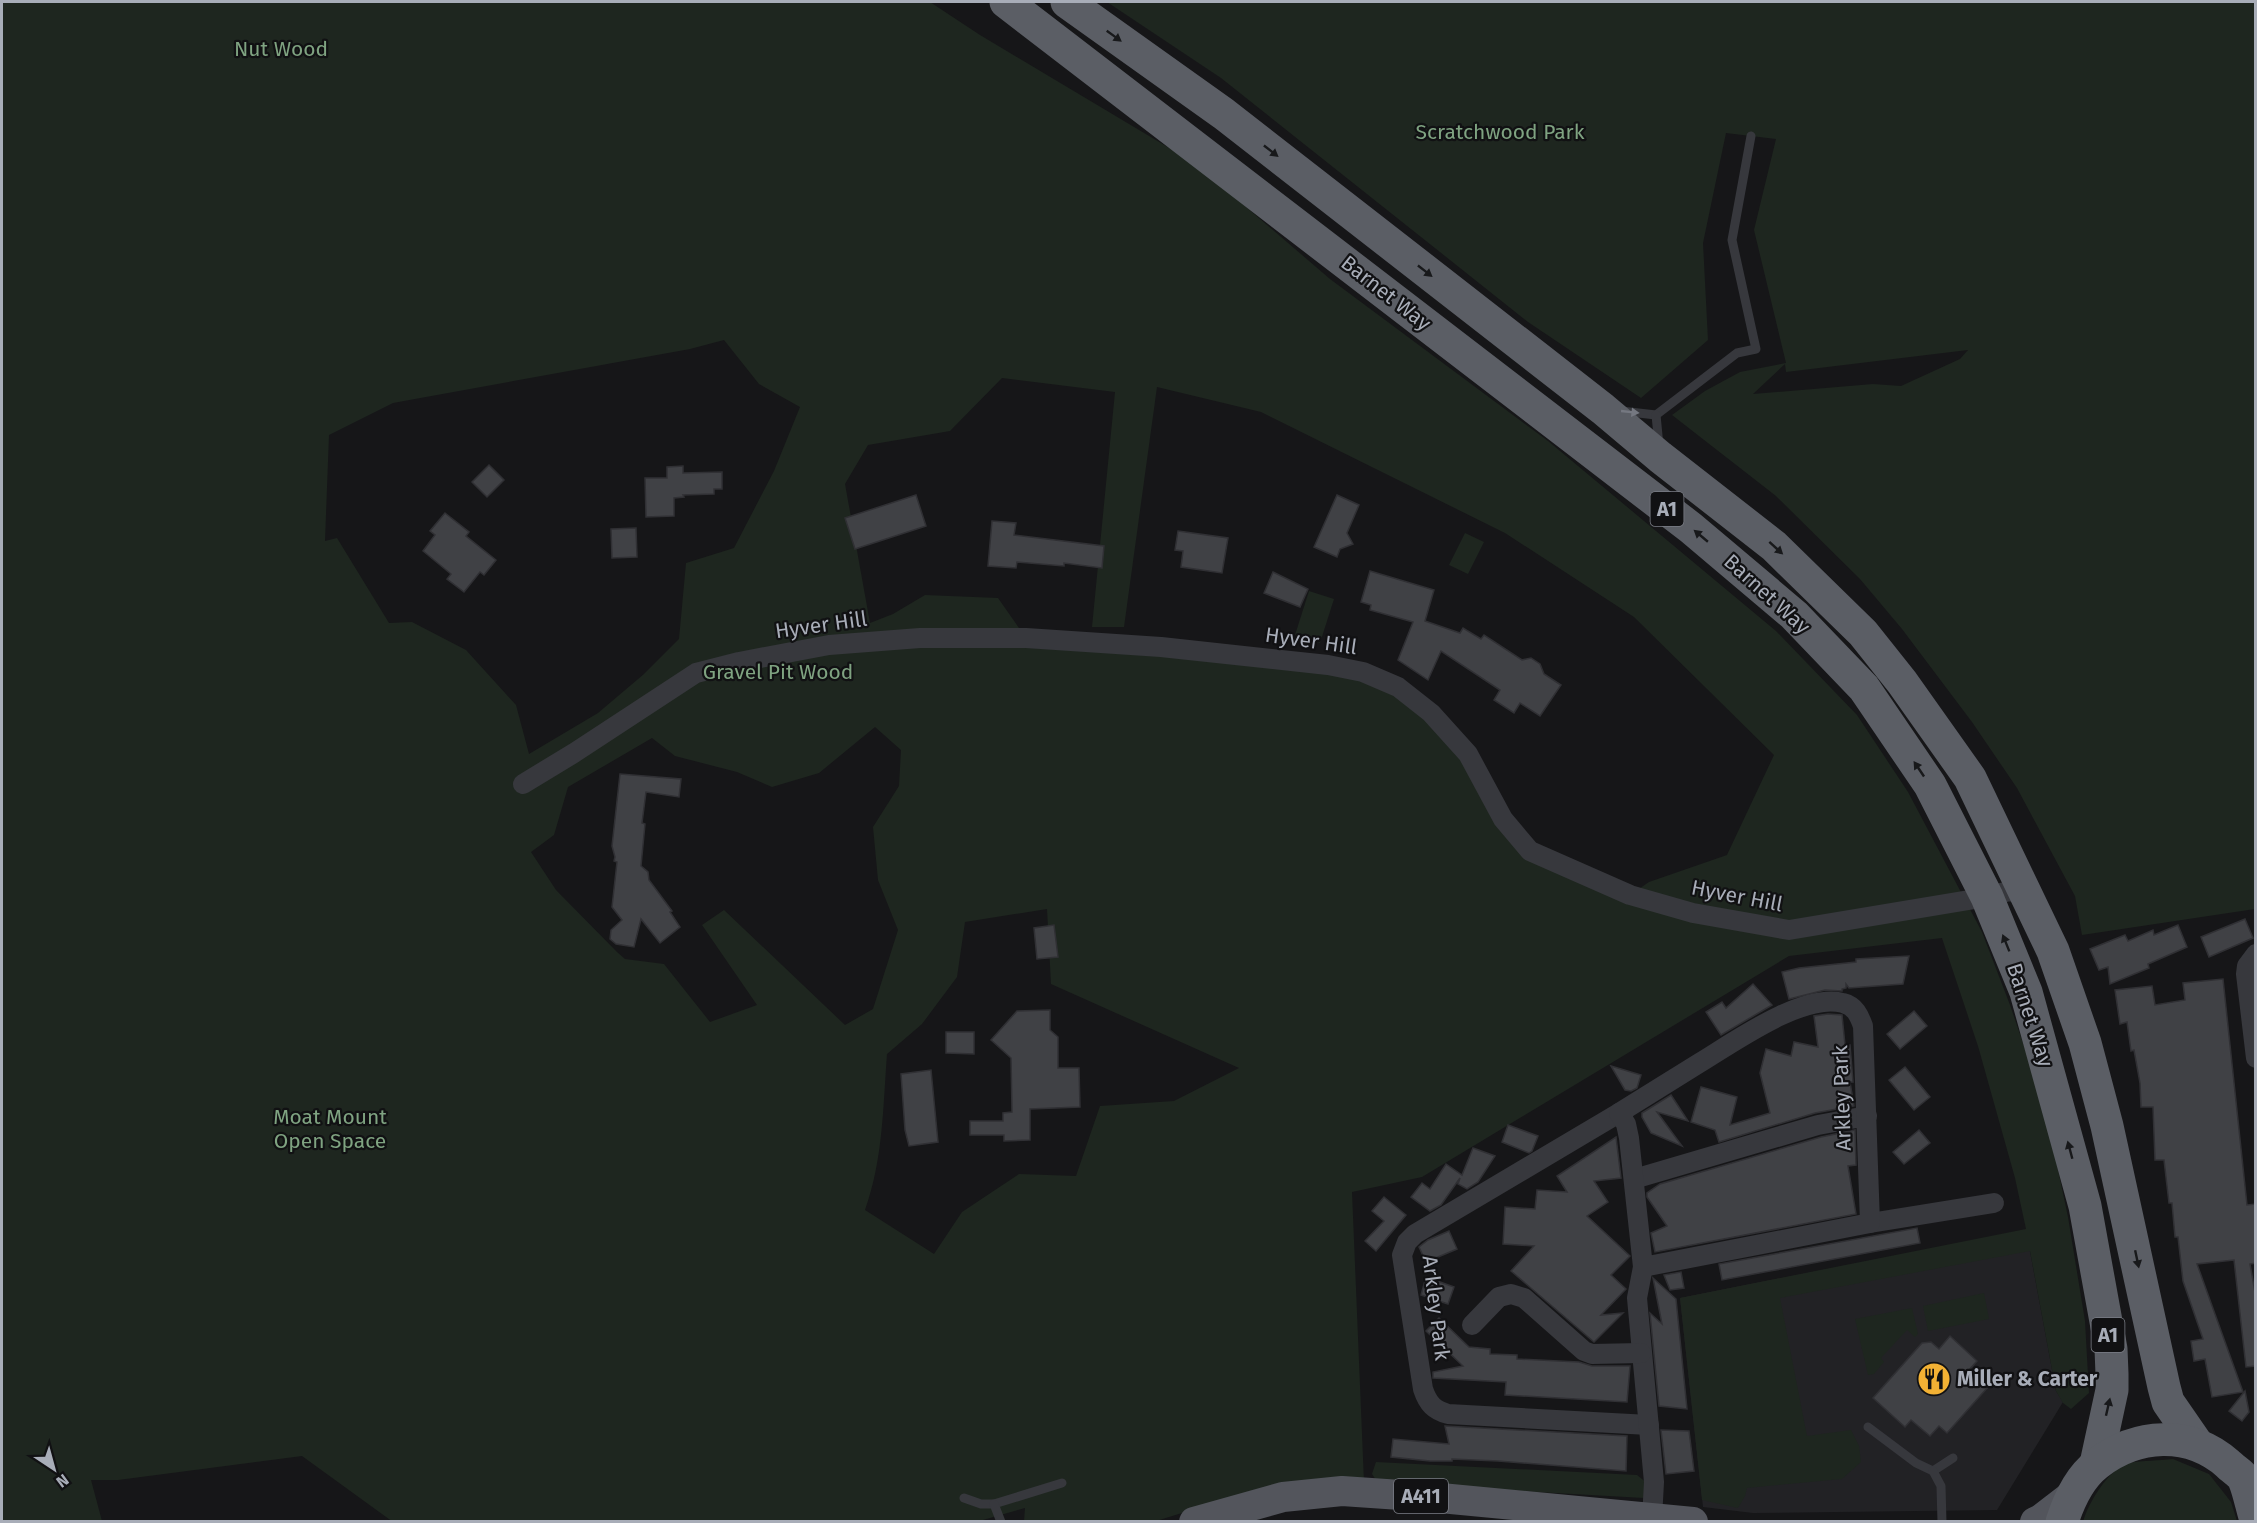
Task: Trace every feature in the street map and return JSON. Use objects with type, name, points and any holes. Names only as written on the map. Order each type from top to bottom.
[{"type":"highway","name":"Barnet Way","points":[[1006,2],[1691,528],[1794,615],[1864,688],[1930,785],[1987,897],[2026,992],[2085,1206],[2111,1349],[2112,1390],[2096,1464]]},
{"type":"highway","name":"Barnet Way","points":[[1067,2],[1224,114],[1603,409],[1660,458],[1774,546],[1863,633],[1902,682],[1970,778],[2053,951],[2088,1054],[2107,1126],[2168,1402],[2197,1444]]},
{"type":"highway","points":[[2066,1509],[2096,1464],[2120,1449],[2143,1441],[2179,1440],[2197,1444],[2221,1458],[2249,1480],[2256,1520]]},
{"type":"main road","name":"A411","points":[[1194,1521],[1283,1497],[1341,1491],[1693,1521]]},
{"type":"main road","points":[[2035,1521],[2066,1509]]},
{"type":"street","name":"Hyver Hill","points":[[523,784],[696,673],[739,662],[829,645],[920,638],[1026,638],[1161,647],[1328,665],[1363,672],[1398,687],[1431,713],[1468,754],[1503,819],[1530,851],[1630,895],[1694,913],[1789,930],[1987,897],[2009,891],[2027,895]]},
{"type":"street","points":[[2256,954],[2251,957],[2246,974],[2256,1058]]},
{"type":"street","name":"Arkley Park","points":[[1649,1425],[1448,1414],[1436,1410],[1427,1401],[1423,1389],[1402,1255],[1407,1242],[1415,1234],[1779,1017],[1816,1004],[1835,1001],[1846,1003],[1855,1009],[1863,1026],[1870,1223]]},
{"type":"street","points":[[1618,1113],[1626,1124],[1629,1138],[1643,1266],[1637,1298],[1654,1482],[1652,1519]]},
{"type":"street","points":[[1634,1179],[1818,1125],[1867,1116]]},
{"type":"street","points":[[1643,1266],[1870,1223],[1994,1203]]},
{"type":"street","points":[[1472,1325],[1499,1297],[1511,1294],[1524,1298],[1584,1351],[1592,1354],[1641,1353]]},
{"type":"lane","points":[[1603,409],[1656,415],[1737,353],[1756,349],[1732,240],[1751,136]]},
{"type":"lane","points":[[1656,415],[1660,458]]},
{"type":"lane","points":[[1869,1427],[1916,1463],[1933,1471],[1941,1486],[1942,1521]]},
{"type":"lane","points":[[1933,1471],[1953,1458]]},
{"type":"lane","points":[[964,1498],[981,1504],[994,1504],[1062,1483]]},
{"type":"lane","points":[[994,1504],[1001,1521]]},
{"type":"shaded area","points":[[2026,1230],[2056,1391],[2063,1402],[1997,1510],[1753,1513],[1703,1507],[1680,1298]]},
{"type":"green space","name":"Moat Mount Open Space","points":[[2,2],[930,2],[980,35],[1196,164],[1330,279],[1548,441],[1776,631],[1857,715],[1908,792],[1982,932],[2010,1005],[2036,1081],[2054,1151],[2068,1217],[2085,1321],[2089,1393],[2071,1409],[2063,1403],[2056,1391],[2030,1251],[1780,1298],[1807,1436],[1851,1430],[1859,1446],[1861,1462],[1842,1479],[1747,1488],[1738,1508],[1702,1500],[1680,1298],[2026,1229],[2015,1178],[1978,1046],[1942,938],[1789,956],[1422,1177],[1352,1192],[1364,1482],[1233,1497],[1153,1522],[1024,1521],[1025,1508],[976,1522],[393,1522],[302,1456],[118,1480],[91,1480],[102,1521],[2,1521]],"holes":[[[724,340],[759,384],[800,407],[774,471],[734,548],[686,563],[679,639],[644,674],[598,713],[529,754],[516,705],[466,650],[412,622],[389,623],[337,538],[325,541],[329,435],[393,403],[690,349]],[[1002,378],[1115,392],[1092,627],[1124,627],[1157,387],[1261,412],[1505,533],[1634,617],[1774,755],[1727,855],[1649,882],[1630,895],[1530,851],[1431,713],[1328,665],[1026,638],[998,598],[925,595],[893,614],[870,623],[845,484],[868,445],[950,431]],[[875,727],[901,750],[899,786],[873,827],[878,880],[898,930],[873,1009],[845,1025],[724,910],[702,925],[757,1005],[710,1022],[664,964],[625,959],[617,952],[556,890],[531,852],[554,835],[568,787],[652,738],[675,756],[737,772],[772,787],[819,773]],[[1047,909],[1051,984],[1239,1068],[1174,1101],[1100,1106],[1076,1176],[1019,1174],[962,1212],[934,1254],[865,1210],[879,1153],[887,1054],[922,1024],[957,977],[965,922]]]},
{"type":"green space","name":"Scratchwood Park","points":[[1107,2],[2255,2],[2255,909],[2082,935],[2075,896],[2017,788],[1972,722],[1902,629],[1860,579],[1776,496],[1672,415],[1705,391],[1740,372],[1786,363],[1754,230],[1776,139],[1726,133],[1703,243],[1708,340],[1641,398],[1528,322],[1221,78]],"holes":[[[1968,350],[1960,359],[1901,386],[1873,384],[1753,394],[1785,364],[1786,372]]]},
{"type":"green space","points":[[1465,533],[1484,542],[1468,574],[1449,565]]},
{"type":"green space","points":[[1309,591],[1334,599],[1320,643],[1295,635]]},
{"type":"green space","points":[[1984,1293],[1989,1319],[1928,1331],[1923,1306]]},
{"type":"green space","points":[[1912,1308],[1918,1334],[1915,1337],[1907,1330],[1881,1358],[1884,1362],[1874,1374],[1868,1375],[1855,1319]]},
{"type":"green space","points":[[2173,1459],[2209,1474],[2231,1502],[2237,1521],[2083,1522],[2090,1505],[2114,1471],[2129,1463]]},
{"type":"green space","points":[[1376,1462],[1637,1475],[1647,1483],[1644,1498],[1378,1483],[1372,1474]]},
{"type":"building","points":[[489,465],[504,480],[487,497],[472,482]]},
{"type":"building","points":[[683,466],[683,473],[722,472],[722,489],[714,489],[714,494],[683,495],[684,497],[674,498],[674,516],[646,517],[645,478],[667,478],[667,467]]},
{"type":"building","points":[[916,495],[926,526],[855,549],[845,518]]},
{"type":"building","points":[[1337,495],[1359,505],[1347,533],[1353,544],[1340,549],[1337,557],[1314,547]]},
{"type":"building","points":[[445,513],[469,532],[466,536],[496,560],[484,575],[480,572],[464,592],[447,579],[451,574],[423,551],[435,535],[430,531]]},
{"type":"building","points":[[992,521],[1016,523],[1014,535],[1104,546],[1102,568],[1064,563],[1064,566],[1017,562],[1016,568],[988,566]]},
{"type":"building","points":[[636,528],[637,557],[612,558],[611,529]]},
{"type":"building","points":[[1178,531],[1228,538],[1222,573],[1181,567],[1183,551],[1175,550]]},
{"type":"building","points":[[1370,571],[1434,590],[1425,621],[1460,633],[1463,628],[1481,639],[1484,635],[1522,660],[1531,658],[1540,664],[1544,674],[1561,685],[1540,716],[1520,703],[1514,713],[1494,700],[1500,690],[1441,651],[1428,680],[1398,660],[1413,622],[1370,610],[1371,605],[1361,602]]},
{"type":"building","points":[[1273,572],[1308,589],[1300,607],[1264,593]]},
{"type":"building","points":[[620,774],[681,779],[679,797],[646,792],[642,823],[645,824],[641,866],[648,872],[649,880],[672,911],[670,912],[680,927],[660,943],[641,919],[634,947],[616,944],[610,939],[611,930],[622,920],[612,907],[617,862],[614,861],[612,846]]},
{"type":"building","points":[[2245,919],[2253,938],[2209,957],[2201,937]]},
{"type":"building","points":[[1054,925],[1058,957],[1037,959],[1034,928]]},
{"type":"building","points":[[2178,925],[2187,947],[2148,964],[2149,968],[2110,984],[2108,967],[2099,970],[2090,949],[2125,935],[2128,941],[2153,930],[2154,935]]},
{"type":"building","points":[[1909,956],[1903,984],[1849,988],[1846,984],[1846,988],[1842,991],[1825,990],[1789,999],[1782,972],[1856,962],[1856,959]]},
{"type":"building","points":[[2223,979],[2247,1205],[2256,1204],[2256,1263],[2250,1264],[2256,1298],[2256,1366],[2246,1367],[2234,1260],[2197,1264],[2243,1392],[2212,1397],[2205,1359],[2194,1361],[2191,1341],[2203,1339],[2183,1281],[2178,1237],[2175,1237],[2172,1203],[2169,1203],[2164,1160],[2155,1160],[2153,1107],[2141,1107],[2140,1083],[2134,1050],[2131,1051],[2127,1022],[2120,1024],[2115,990],[2152,986],[2155,1005],[2185,1000],[2183,983]]},
{"type":"building","points":[[1753,984],[1772,1005],[1721,1035],[1706,1012],[1722,1002],[1726,1008]]},
{"type":"building","points":[[1050,1010],[1050,1030],[1058,1037],[1058,1068],[1079,1068],[1080,1107],[1030,1109],[1030,1140],[1004,1141],[1004,1135],[970,1135],[970,1121],[1003,1121],[1003,1113],[1012,1112],[1011,1058],[991,1040],[1017,1011]]},
{"type":"building","points":[[1914,1011],[1927,1026],[1900,1049],[1887,1034]]},
{"type":"building","points":[[1842,1015],[1845,1045],[1850,1045],[1853,1082],[1850,1082],[1854,1106],[1815,1113],[1719,1142],[1715,1130],[1691,1122],[1701,1087],[1737,1097],[1730,1125],[1770,1113],[1760,1073],[1766,1049],[1791,1056],[1794,1042],[1818,1047],[1814,1016]]},
{"type":"building","points":[[946,1032],[974,1032],[974,1054],[946,1053]]},
{"type":"building","points":[[1611,1066],[1641,1075],[1637,1088],[1631,1091],[1625,1090]]},
{"type":"building","points":[[1905,1067],[1930,1097],[1914,1110],[1889,1080]]},
{"type":"building","points":[[931,1070],[938,1142],[909,1146],[905,1130],[901,1074]]},
{"type":"building","points":[[1671,1095],[1688,1121],[1657,1112],[1682,1146],[1651,1133],[1642,1117],[1642,1113]]},
{"type":"building","points":[[1508,1125],[1538,1136],[1532,1151],[1529,1153],[1502,1142]]},
{"type":"building","points":[[1855,1130],[1856,1165],[1848,1166],[1856,1214],[1655,1252],[1651,1233],[1667,1226],[1647,1197],[1647,1193],[1660,1184],[1821,1137]]},
{"type":"building","points":[[1919,1130],[1930,1143],[1904,1164],[1893,1152]]},
{"type":"building","points":[[1616,1137],[1621,1178],[1594,1181],[1608,1202],[1587,1216],[1630,1256],[1611,1275],[1626,1289],[1601,1315],[1623,1313],[1594,1342],[1511,1271],[1534,1246],[1503,1244],[1505,1207],[1535,1209],[1537,1190],[1567,1192],[1557,1176]]},
{"type":"building","points":[[1473,1148],[1495,1156],[1478,1182],[1467,1189],[1458,1184],[1460,1178],[1441,1205],[1430,1211],[1411,1197],[1422,1183],[1430,1189],[1446,1164],[1462,1175]]},
{"type":"building","points":[[1384,1197],[1406,1215],[1376,1251],[1365,1241],[1384,1221],[1372,1211]]},
{"type":"building","points":[[1917,1228],[1920,1243],[1722,1280],[1719,1264]]},
{"type":"building","points":[[1449,1231],[1457,1249],[1426,1262],[1419,1247],[1428,1240]]},
{"type":"building","points":[[1681,1272],[1684,1288],[1670,1290],[1664,1275]]},
{"type":"building","points":[[1426,1277],[1454,1287],[1448,1304],[1421,1295]]},
{"type":"building","points":[[1653,1278],[1676,1299],[1687,1409],[1659,1406],[1650,1313],[1662,1324]]},
{"type":"building","points":[[1439,1318],[1469,1347],[1490,1349],[1490,1354],[1517,1355],[1517,1359],[1579,1362],[1592,1366],[1630,1366],[1627,1402],[1505,1395],[1506,1382],[1433,1378],[1433,1372],[1463,1366],[1426,1331]]},
{"type":"building","name":"Miller & Carter","points":[[1950,1336],[1977,1361],[1969,1370],[1988,1387],[1947,1433],[1939,1426],[1930,1436],[1911,1420],[1905,1427],[1873,1398],[1922,1343],[1931,1342],[1939,1349]]},
{"type":"building","points":[[2245,1391],[2249,1412],[2242,1421],[2229,1411]]},
{"type":"building","points":[[1445,1426],[1627,1436],[1626,1471],[1498,1461],[1452,1459],[1452,1461],[1430,1461],[1391,1457],[1393,1439],[1449,1444]]},
{"type":"building","points":[[1661,1430],[1689,1431],[1694,1471],[1666,1474]]},
{"type":"place","name":"Miller & Carter","points":[[1934,1379]]},
{"type":"park label","name":"Nut Wood","points":[[281,49]]},
{"type":"park label","name":"Gravel Pit Wood","points":[[778,672]]}]
